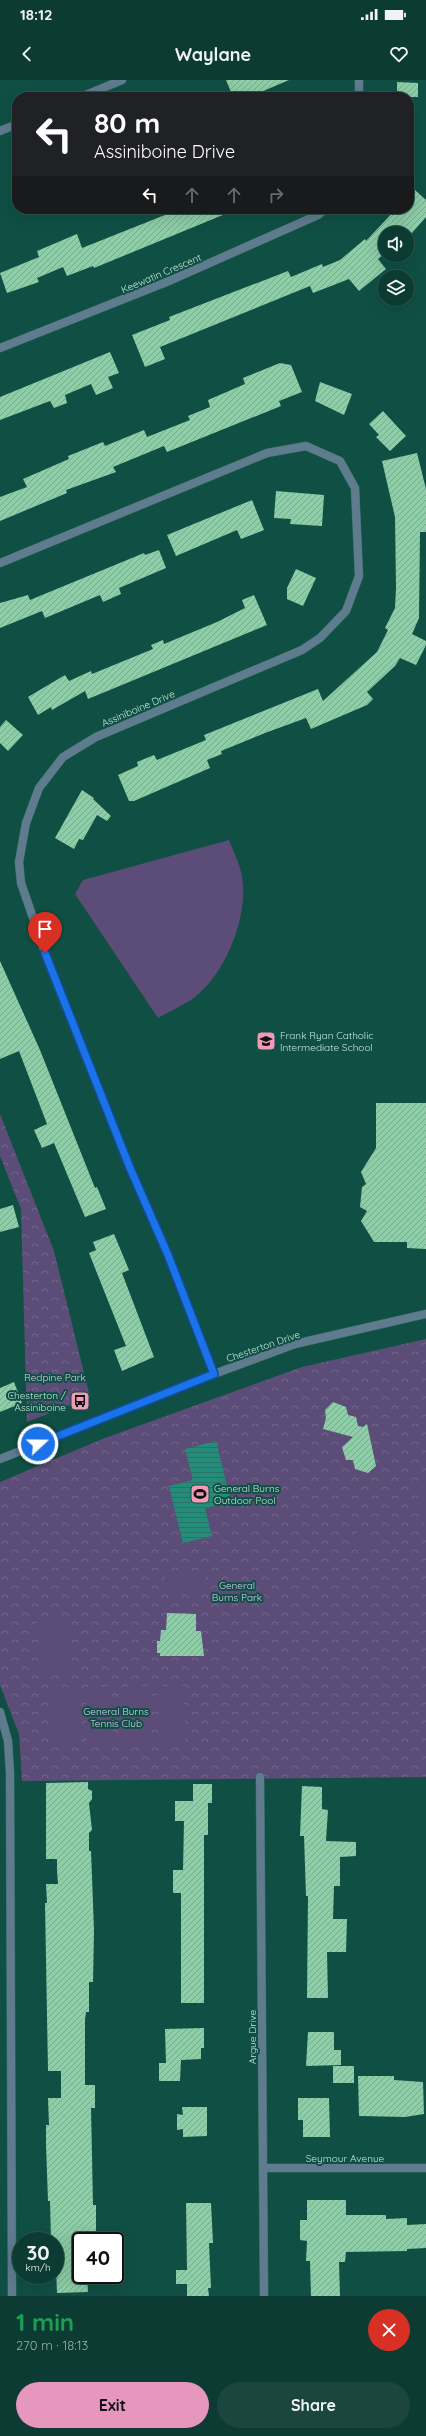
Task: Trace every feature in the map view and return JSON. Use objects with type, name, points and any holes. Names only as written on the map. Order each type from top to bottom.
[{"type":"street","points":[[93,92],[122,80]]},
{"type":"street","points":[[359,80],[359,92]]},
{"type":"street","points":[[0,131],[12,126]]},
{"type":"street","name":"Keewatin Crescent","points":[[0,348],[169,281],[319,214]]},
{"type":"street","name":"Assiniboine Drive","points":[[0,563],[267,453],[306,446],[340,461],[355,488],[359,576],[346,611],[320,638],[302,650],[96,736],[63,757],[39,788],[26,823],[19,862],[21,883],[50,967],[130,1168],[168,1255],[214,1374]]},
{"type":"street","name":"Chesterton Drive","points":[[0,1459],[214,1374],[295,1344],[426,1314]]},
{"type":"street","points":[[0,1712],[8,1741],[10,1773],[12,2296]]},
{"type":"street","name":"Argue Drive","points":[[260,1777],[264,2296]]},
{"type":"street","name":"Seymour Avenue","points":[[264,2168],[426,2168]]},
{"type":"green space","points":[[229,840],[241,872],[243,892],[242,908],[233,942],[225,959],[206,987],[191,1000],[158,1018],[75,894],[83,880]]},
{"type":"green space","name":"Redpine Park","points":[[0,1114],[54,1251],[90,1397],[27,1422],[21,1209],[0,1156]]},
{"type":"green space","name":"General Burns Park","points":[[426,1339],[426,1777],[22,1781],[19,1734],[0,1685],[0,1482],[105,1438],[302,1367]]},
{"type":"green space","points":[[426,1479],[426,1531],[418,1503],[418,1496],[421,1483]]},
{"type":"green space","points":[[358,1531],[376,1543],[367,1557],[349,1545]]},
{"type":"green space","points":[[205,1571],[206,1591],[167,1593],[165,1574]]},
{"type":"green space","points":[[70,1621],[72,1670],[39,1671],[37,1622]]},
{"type":"green space","points":[[148,1686],[149,1744],[122,1745],[122,1687]]},
{"type":"green space","points":[[157,1686],[184,1686],[185,1744],[158,1744]]},
{"type":"green space","points":[[77,1687],[78,1745],[51,1746],[50,1688]]},
{"type":"green space","points":[[86,1687],[112,1687],[113,1745],[87,1745]]},
{"type":"shaded area","name":"General Burns Outdoor Pool","points":[[216,1441],[231,1502],[205,1508],[212,1536],[183,1543],[169,1486],[193,1480],[185,1449]]},
{"type":"building","points":[[226,80],[289,80],[261,92],[231,92]]},
{"type":"building","points":[[397,82],[418,83],[418,97],[414,97],[414,92],[397,92]]},
{"type":"building","points":[[415,190],[426,200],[426,217],[414,231],[414,226],[380,226],[391,214],[414,214]]},
{"type":"building","points":[[167,214],[225,214],[94,268],[93,266],[67,276],[63,267],[37,278],[39,282],[7,293],[0,273],[39,257],[37,251],[77,234],[82,248]]},
{"type":"building","points":[[378,228],[378,262],[380,262],[386,269],[378,270],[378,276],[359,291],[349,279],[313,293],[310,286],[160,347],[165,359],[145,367],[132,335],[170,320],[169,317],[288,271],[291,277],[322,264],[323,267],[340,260],[365,239],[366,241]]},
{"type":"building","points":[[110,352],[119,373],[108,377],[113,388],[96,395],[91,384],[65,395],[67,403],[54,408],[50,401],[0,420],[0,397]]},
{"type":"building","points":[[280,363],[291,365],[302,392],[279,401],[281,406],[167,452],[164,446],[113,467],[116,472],[66,490],[67,493],[0,521],[0,497],[27,487],[23,479],[69,459],[68,456],[103,442],[105,446],[144,430],[147,437],[190,420],[188,416],[210,407],[208,400],[245,384],[243,378]]},
{"type":"building","points":[[320,382],[352,394],[344,415],[315,401]]},
{"type":"building","points":[[383,411],[406,436],[390,451],[376,437],[379,435],[369,424]]},
{"type":"building","points":[[417,453],[426,489],[426,532],[420,532],[419,618],[412,634],[426,641],[426,645],[416,665],[400,658],[395,666],[367,692],[373,699],[367,705],[311,729],[306,718],[265,733],[221,751],[222,754],[207,760],[210,768],[134,801],[129,801],[118,775],[138,766],[137,762],[154,755],[157,760],[206,740],[204,735],[318,689],[323,701],[377,652],[388,630],[385,628],[395,608],[396,588],[395,517],[382,461]]},
{"type":"building","points":[[276,491],[324,495],[322,526],[290,524],[291,519],[274,518]]},
{"type":"building","points":[[252,500],[264,530],[241,539],[237,530],[176,556],[167,535]]},
{"type":"building","points":[[159,550],[166,568],[119,588],[121,594],[103,602],[100,595],[45,618],[42,611],[0,628],[0,603],[28,595],[30,600],[144,553],[145,555]]},
{"type":"building","points":[[296,569],[316,578],[303,606],[287,599],[287,588]]},
{"type":"building","points":[[254,595],[267,625],[88,699],[85,691],[52,710],[51,707],[38,715],[28,697],[65,675],[69,681],[91,671],[92,674],[153,649],[151,645],[163,640],[164,644],[217,622],[245,608],[242,600]]},
{"type":"building","points":[[6,720],[23,735],[8,751],[0,743],[0,727]]},
{"type":"building","points":[[82,790],[94,798],[93,799],[111,816],[107,821],[97,815],[83,840],[79,839],[74,849],[55,838]]},
{"type":"building","points":[[0,961],[40,1050],[95,1188],[97,1187],[106,1209],[85,1217],[54,1143],[42,1148],[34,1130],[47,1124],[19,1051],[0,1059]]},
{"type":"building","points":[[376,1103],[426,1103],[426,1249],[407,1248],[407,1242],[374,1242],[361,1221],[367,1211],[360,1207],[362,1187],[366,1184],[361,1172],[376,1148]]},
{"type":"building","points":[[13,1205],[19,1227],[0,1232],[0,1209]]},
{"type":"building","points":[[114,1234],[129,1270],[122,1273],[154,1357],[122,1371],[114,1350],[126,1346],[89,1253],[96,1250],[93,1242]]},
{"type":"building","points":[[14,1382],[22,1403],[0,1412],[0,1388]]},
{"type":"building","points":[[333,1402],[346,1407],[348,1415],[356,1417],[358,1426],[363,1427],[367,1424],[376,1466],[368,1473],[355,1469],[353,1460],[346,1460],[342,1447],[353,1437],[323,1429],[326,1418],[325,1410]]},
{"type":"building","points":[[167,1613],[196,1614],[196,1631],[201,1631],[204,1656],[160,1656],[160,1653],[157,1653],[157,1641],[160,1641],[161,1630],[166,1630]]},
{"type":"building","points":[[88,1782],[88,1789],[92,1791],[92,1799],[89,1803],[92,1830],[89,1833],[89,1851],[91,1851],[94,1930],[93,1982],[89,1982],[89,2012],[86,2012],[85,2020],[85,2085],[95,2085],[95,2108],[91,2108],[93,2205],[96,2205],[96,2232],[72,2232],[72,2284],[88,2284],[88,2292],[57,2293],[57,2284],[64,2284],[64,2232],[51,2232],[50,2201],[48,2201],[46,2125],[49,2125],[48,2098],[61,2098],[61,2071],[48,2071],[45,1903],[47,1903],[46,1884],[58,1884],[57,1859],[46,1859],[46,1783]]},
{"type":"building","points":[[193,1784],[212,1784],[212,1803],[208,1803],[208,1835],[204,1835],[204,2003],[181,2003],[181,1893],[173,1893],[173,1870],[183,1870],[184,1821],[175,1821],[175,1801],[193,1801]]},
{"type":"building","points":[[302,1786],[322,1787],[322,1809],[328,1810],[326,1841],[356,1842],[356,1856],[340,1857],[340,1886],[334,1886],[333,1919],[347,1919],[346,1952],[327,1952],[328,1998],[307,1998],[308,1896],[306,1896],[304,1836],[300,1836]]},
{"type":"building","points":[[204,2028],[204,2048],[201,2048],[201,2059],[181,2060],[180,2081],[159,2081],[159,2063],[166,2063],[165,2029]]},
{"type":"building","points":[[308,2032],[334,2032],[334,2050],[341,2050],[341,2065],[306,2066]]},
{"type":"building","points":[[333,2066],[354,2066],[354,2083],[333,2083]]},
{"type":"building","points":[[358,2076],[394,2076],[394,2080],[423,2082],[424,2114],[405,2117],[359,2116]]},
{"type":"building","points":[[298,2098],[329,2098],[330,2137],[303,2137],[303,2120],[298,2120]]},
{"type":"building","points":[[182,2107],[207,2107],[207,2136],[183,2137],[183,2129],[177,2130],[177,2114],[183,2115]]},
{"type":"building","points":[[307,2200],[346,2200],[346,2215],[386,2215],[386,2219],[407,2218],[407,2225],[426,2224],[426,2248],[407,2249],[407,2251],[346,2252],[345,2262],[339,2262],[340,2296],[311,2296],[310,2261],[306,2261],[307,2241],[300,2240],[300,2220],[307,2220]]},
{"type":"building","points":[[186,2203],[211,2203],[213,2243],[209,2243],[211,2288],[208,2288],[209,2296],[187,2296],[187,2284],[176,2284],[176,2270],[187,2270]]},
{"type":"place","name":"Frank Ryan Catholic Intermediate School","points":[[266,1041]]},
{"type":"place","name":"Chesterton / Assiniboine","points":[[80,1401]]},
{"type":"place","name":"General Burns Outdoor Pool","points":[[200,1494]]},
{"type":"route","points":[[38,1444],[214,1374],[168,1255],[130,1168],[45,953]]},
{"type":"park label","name":"General Burns Tennis Club","points":[[116,1716]]}]
